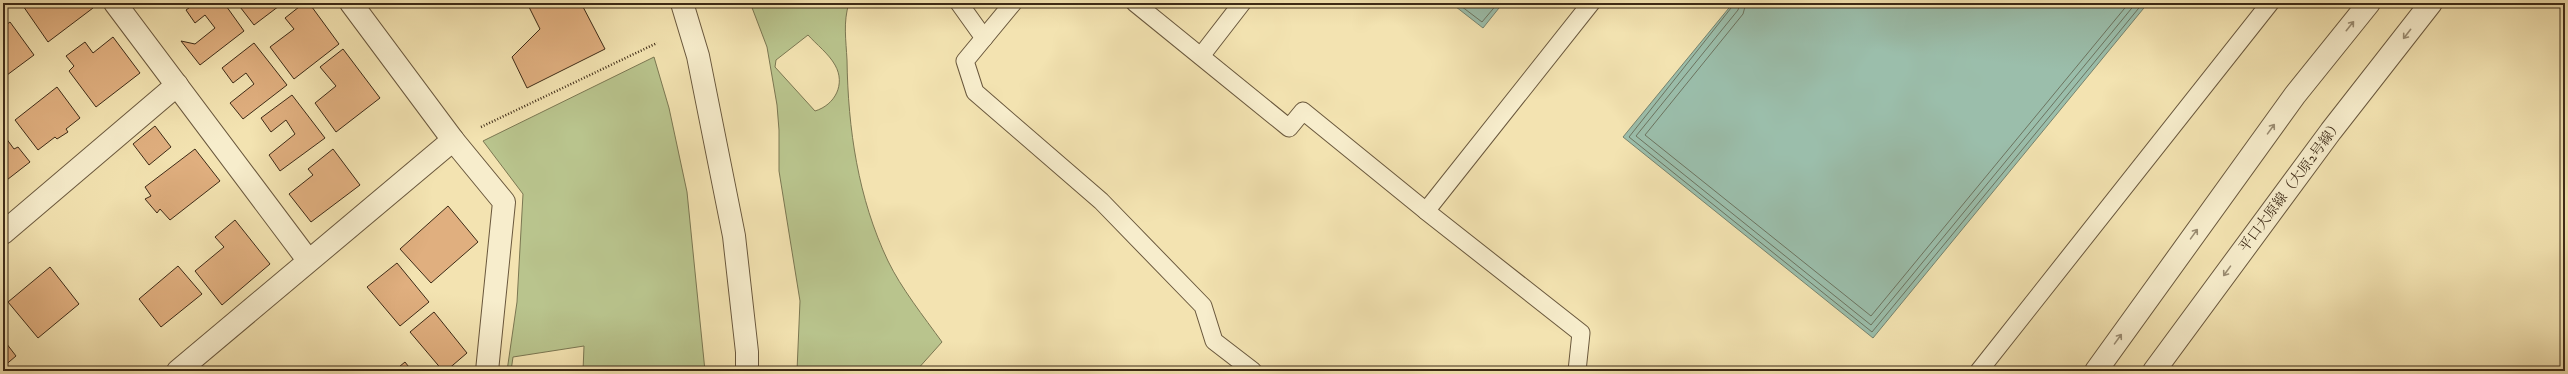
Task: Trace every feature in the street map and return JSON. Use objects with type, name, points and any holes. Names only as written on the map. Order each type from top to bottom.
[{"type":"street","points":[[116,3],[308,260]]},
{"type":"street","points":[[351,3],[453,140],[504,202],[487,371]]},
{"type":"street","points":[[682,3],[698,56],[734,236],[747,352],[747,371]]},
{"type":"street","points":[[2096,371],[2291,101],[2369,3]]},
{"type":"street","name":"平口大原線（大原2号線）","points":[[2154,371],[2331,131],[2431,3]]},
{"type":"street","points":[[3,233],[177,85]]},
{"type":"street","points":[[178,371],[308,260],[453,140]]},
{"type":"lane","points":[[959,3],[984,38]]},
{"type":"lane","points":[[1013,3],[966,61],[975,92],[1101,201],[1203,306],[1214,341],[1253,371]]},
{"type":"lane","points":[[1135,3],[1289,128],[1303,111],[1426,211],[1581,333],[1577,371]]},
{"type":"lane","points":[[1201,56],[1242,3]]},
{"type":"lane","points":[[1426,211],[1590,3]]},
{"type":"lane","points":[[1979,371],[2270,3]]},
{"type":"path","points":[[453,140],[657,43]]},
{"type":"green space","points":[[752,3],[849,3],[845,31],[848,86],[853,137],[862,188],[869,213],[893,271],[920,313],[942,342],[916,371],[797,371],[800,301],[779,171],[779,130],[777,105],[767,47],[751,5]],"holes":[[[808,35],[826,53],[835,65],[839,79],[837,93],[833,99],[828,104],[815,111],[775,67],[776,60]]]},
{"type":"green space","points":[[654,57],[669,108],[687,192],[705,371],[583,371],[584,346],[513,357],[511,371],[507,371],[517,302],[523,194],[483,141]]},
{"type":"water","points":[[1451,3],[1503,3],[1483,28]]},
{"type":"water","points":[[1733,3],[2148,3],[1873,338],[1623,137]]},
{"type":"building","points":[[21,3],[90,3],[93,8],[48,42]]},
{"type":"building","points":[[196,3],[224,3],[244,31],[200,65],[181,41],[195,44],[215,28],[205,15],[195,23],[186,10]]},
{"type":"building","points":[[237,3],[283,3],[254,25]]},
{"type":"building","points":[[304,3],[309,3],[339,44],[294,79],[270,47],[294,29],[285,18]]},
{"type":"building","points":[[527,3],[581,3],[605,49],[527,88],[512,57],[540,29]]},
{"type":"building","points":[[10,22],[34,55],[3,78],[3,27]]},
{"type":"building","points":[[113,37],[140,73],[96,107],[69,71],[74,66],[66,56],[85,42],[93,53]]},
{"type":"building","points":[[254,43],[287,85],[243,119],[230,103],[254,84],[246,73],[233,83],[222,68]]},
{"type":"building","points":[[343,49],[380,98],[336,132],[315,103],[336,86],[320,67]]},
{"type":"building","points":[[57,87],[80,118],[66,129],[68,132],[57,139],[55,137],[38,150],[15,120]]},
{"type":"building","points":[[292,95],[325,138],[280,171],[269,155],[295,134],[286,120],[271,132],[261,118]]},
{"type":"building","points":[[155,126],[171,147],[149,165],[133,144]]},
{"type":"building","points":[[3,134],[14,149],[18,147],[30,162],[3,183]]},
{"type":"building","points":[[195,149],[220,181],[170,220],[160,209],[157,213],[145,199],[151,196],[145,187]]},
{"type":"building","points":[[333,149],[360,185],[311,222],[289,194],[313,175],[308,169]]},
{"type":"building","points":[[448,206],[478,242],[431,283],[400,249]]},
{"type":"building","points":[[235,220],[270,264],[222,305],[195,271],[224,247],[215,237]]},
{"type":"building","points":[[397,263],[429,302],[400,326],[367,287]]},
{"type":"building","points":[[178,266],[202,294],[161,327],[139,299]]},
{"type":"building","points":[[50,267],[79,304],[38,338],[8,302]]},
{"type":"building","points":[[434,312],[467,353],[446,371],[443,371],[410,332]]},
{"type":"building","points":[[3,339],[16,356],[3,367]]},
{"type":"building","points":[[405,362],[412,371],[394,371]]}]
